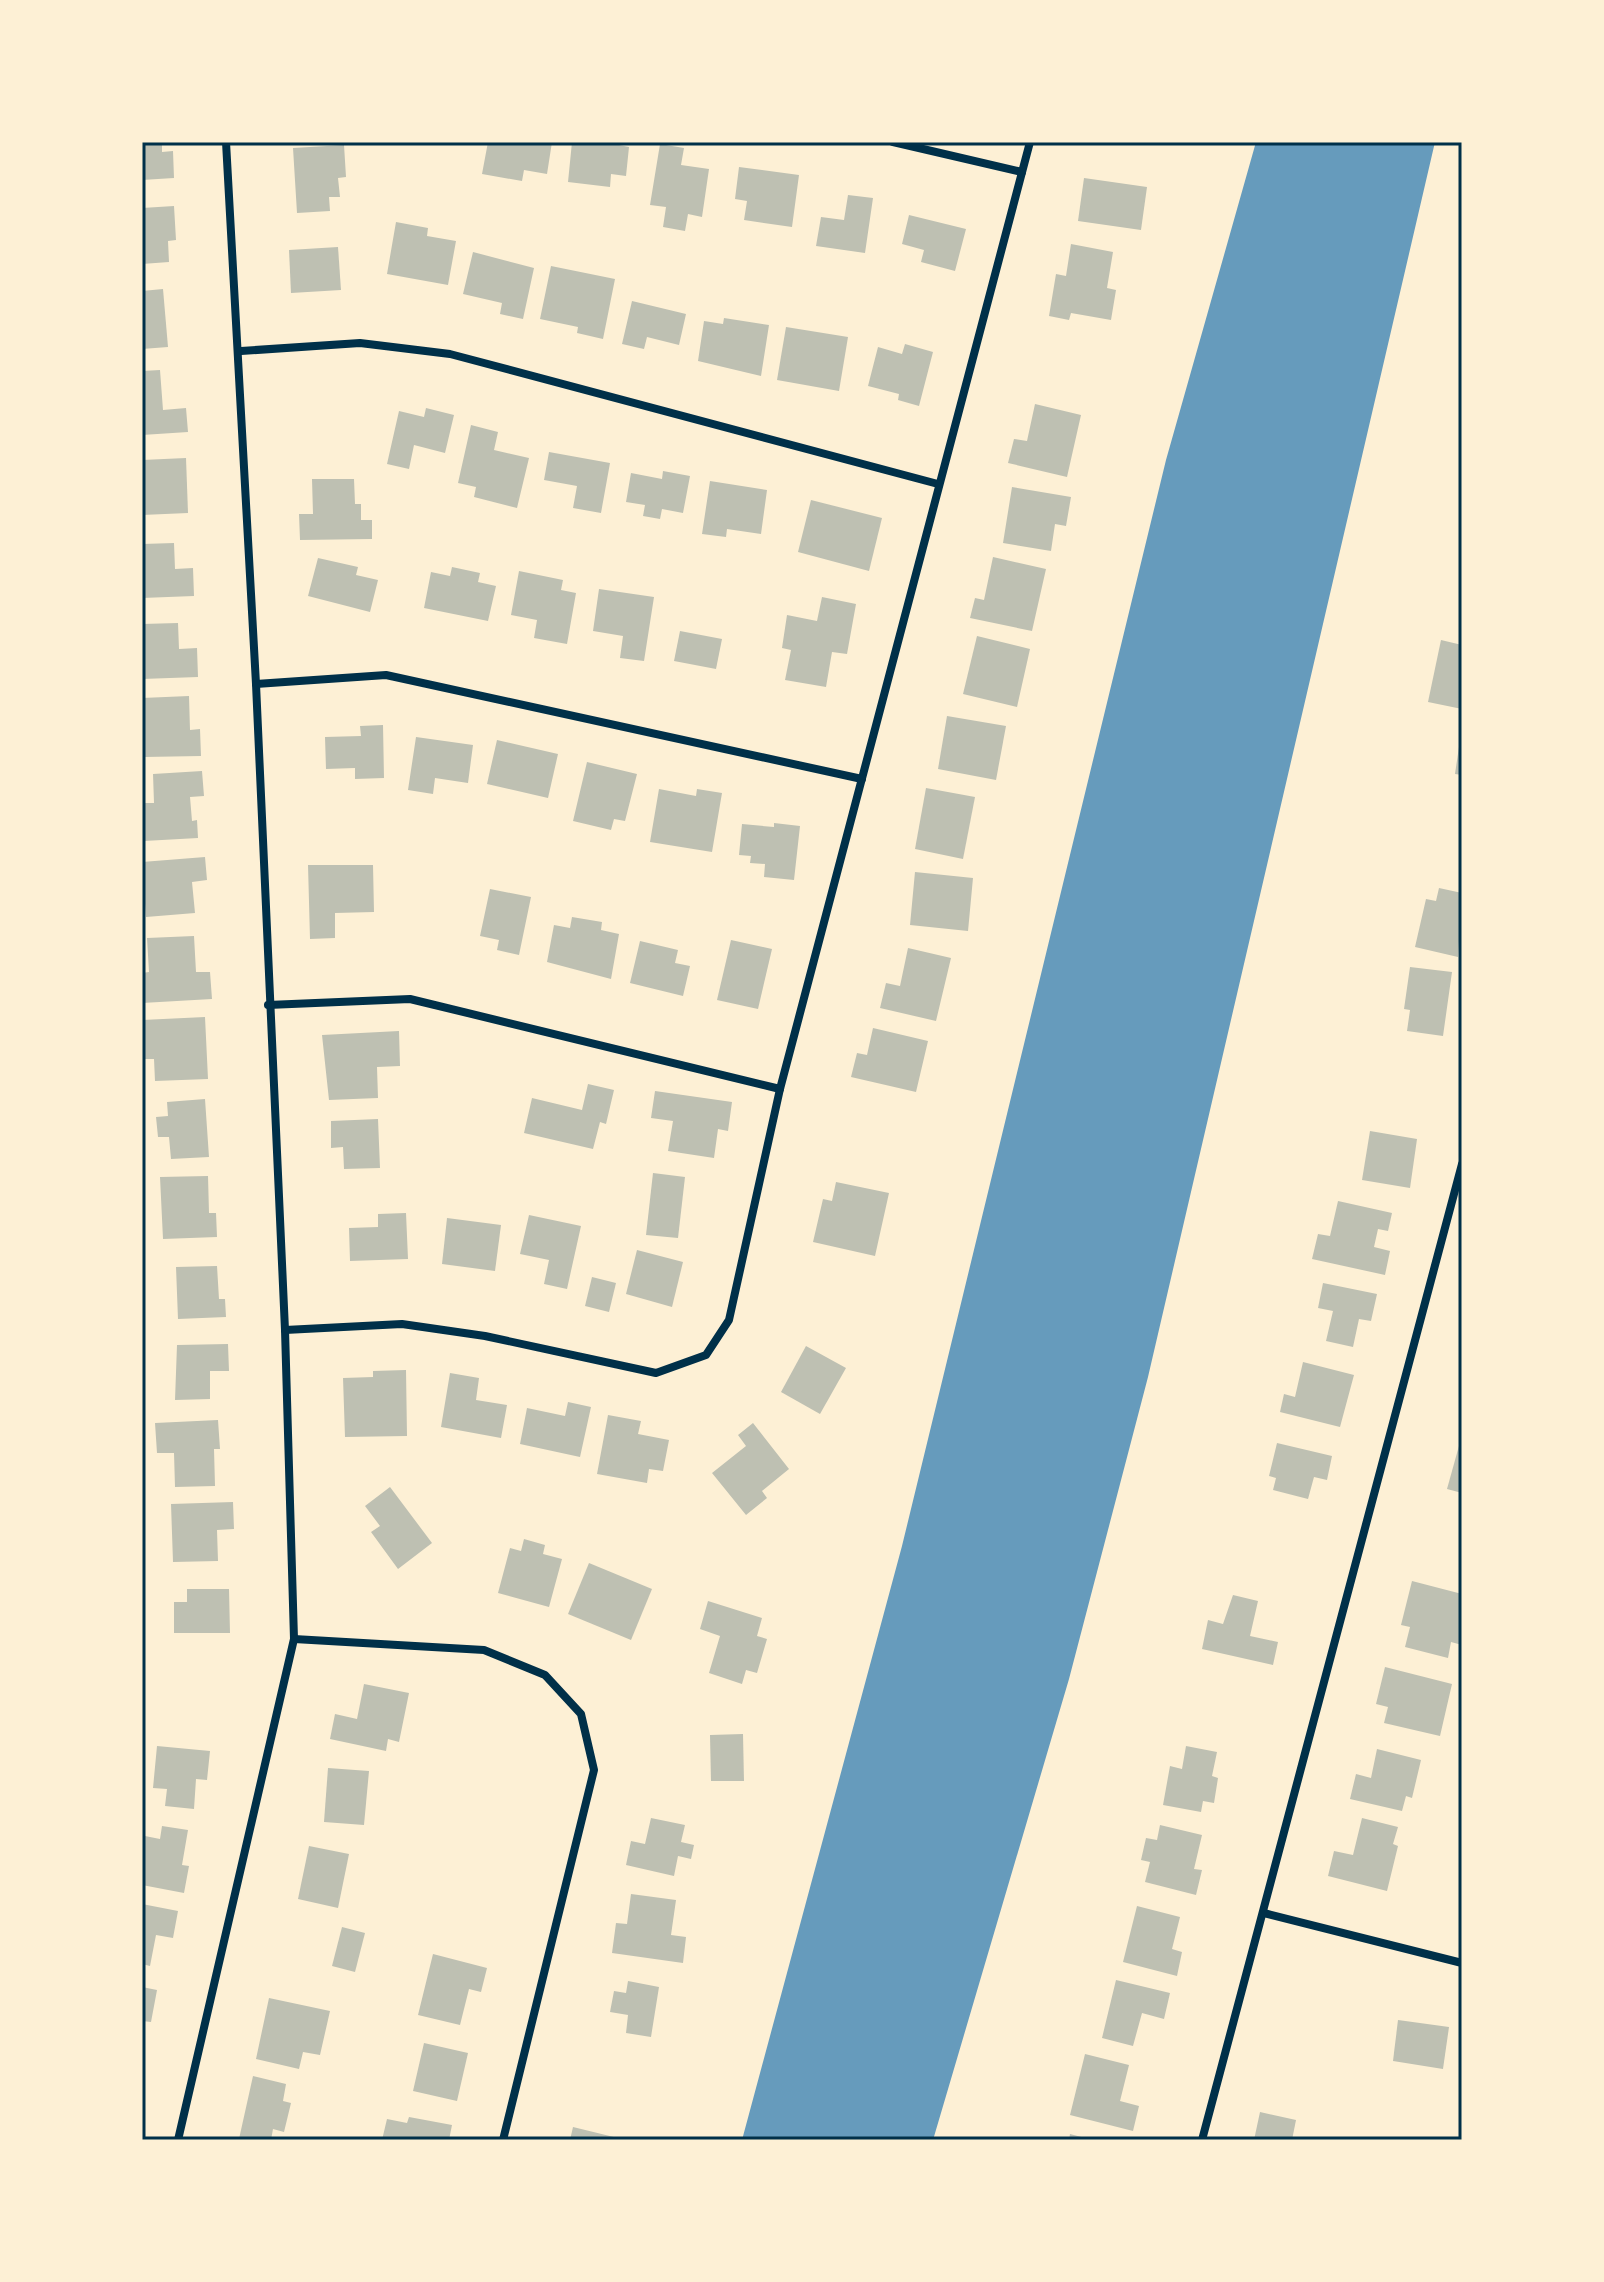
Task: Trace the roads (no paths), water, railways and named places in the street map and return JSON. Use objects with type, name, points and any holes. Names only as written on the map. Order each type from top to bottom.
[{"type":"street","points":[[178,2140],[294,1639],[285,1330],[241,351],[226,142]]},
{"type":"street","points":[[893,142],[1022,172]]},
{"type":"street","points":[[285,1330],[402,1324],[485,1336],[656,1373],[706,1355],[729,1320],[780,1089],[1030,142]]},
{"type":"street","points":[[241,351],[360,343],[450,354],[938,484]]},
{"type":"street","points":[[256,684],[386,675],[862,779]]},
{"type":"street","points":[[268,1005],[410,999],[780,1089]]},
{"type":"street","points":[[1202,2140],[1462,1164]]},
{"type":"street","points":[[294,1639],[484,1650],[545,1675],[581,1714],[594,1770],[503,2140]]},
{"type":"street","points":[[1264,1913],[1462,1963]]},
{"type":"water","points":[[1256,142],[1435,142],[1148,1377],[1069,1679],[933,2140],[742,2140],[902,1546],[1166,460]]}]
